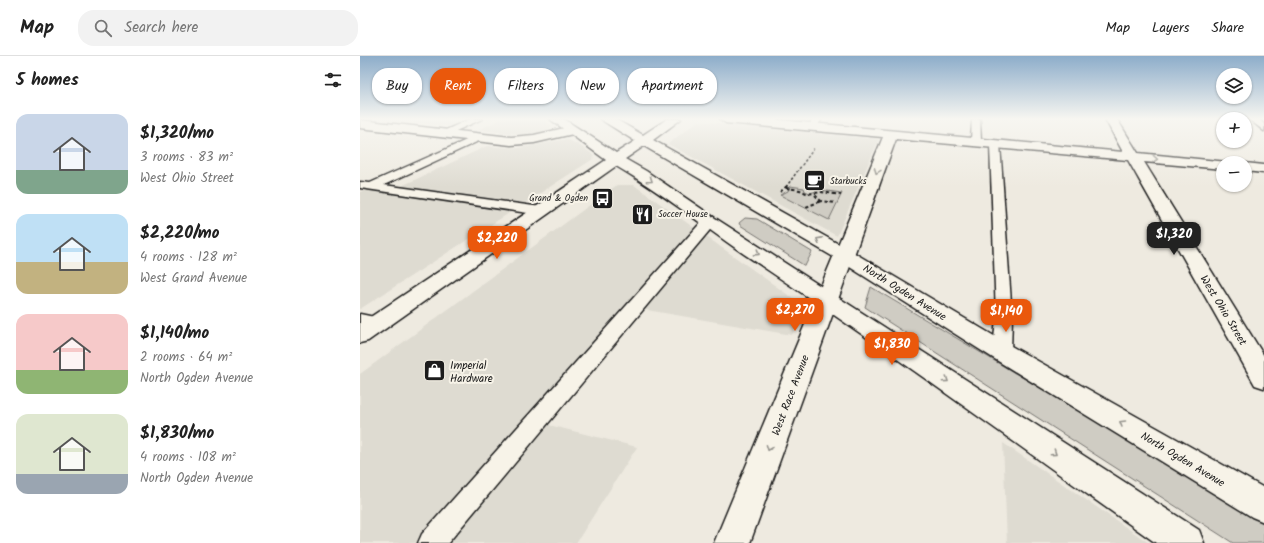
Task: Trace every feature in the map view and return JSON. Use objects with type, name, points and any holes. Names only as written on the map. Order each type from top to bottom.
[{"type":"main road","points":[[590,142],[616,160],[641,174],[709,222],[827,299],[1186,543]]},
{"type":"main road","points":[[360,335],[369,321],[541,211],[642,142]]},
{"type":"main road","name":"North Ogden Avenue","points":[[644,142],[844,255],[1002,352],[1264,506]]},
{"type":"main road","name":"West Race Avenue","points":[[732,543],[888,142]]},
{"type":"main road","points":[[976,142],[1216,164]]},
{"type":"main road","name":"West Ohio Street","points":[[1124,142],[1264,378]]},
{"type":"main road","points":[[1252,168],[1264,169]]},
{"type":"lane","points":[[363,188],[469,142]]},
{"type":"lane","points":[[995,144],[1004,317],[1002,352]]},
{"type":"lane","points":[[363,188],[541,211]]},
{"type":"lane","points":[[431,543],[709,222]]},
{"type":"path","points":[[776,194],[786,188],[815,147]]},
{"type":"path","points":[[786,188],[800,190],[808,194],[821,192],[845,195]]},
{"type":"path","points":[[814,194],[821,201]]},
{"type":"path","points":[[802,208],[821,201],[841,204]]},
{"type":"shaded area","points":[[551,142],[572,142],[591,153],[594,157],[360,309],[360,192],[370,187],[393,190],[487,146],[518,148]]},
{"type":"shaded area","points":[[671,142],[878,142],[837,236],[668,144]]},
{"type":"shaded area","points":[[617,185],[634,185],[805,307],[792,335],[635,308],[537,422],[637,447],[576,543],[360,543],[360,374]]},
{"type":"shaded area","points":[[790,186],[804,188],[805,191],[810,193],[820,190],[842,193],[829,220],[780,195],[788,191]]},
{"type":"shaded area","points":[[745,218],[757,219],[812,252],[805,266],[740,225],[739,223]]},
{"type":"shaded area","points":[[871,287],[1264,522],[1264,543],[1233,543],[865,307]]},
{"type":"shaded area","points":[[1003,443],[1149,543],[1007,543]]},
{"type":"place","name":"Starbucks","points":[[815,181]]},
{"type":"place","name":"Grand & Ogden","points":[[603,198]]},
{"type":"place","name":"Soccer House","points":[[643,214]]},
{"type":"place","name":"Imperial Hardware","points":[[435,371]]}]
